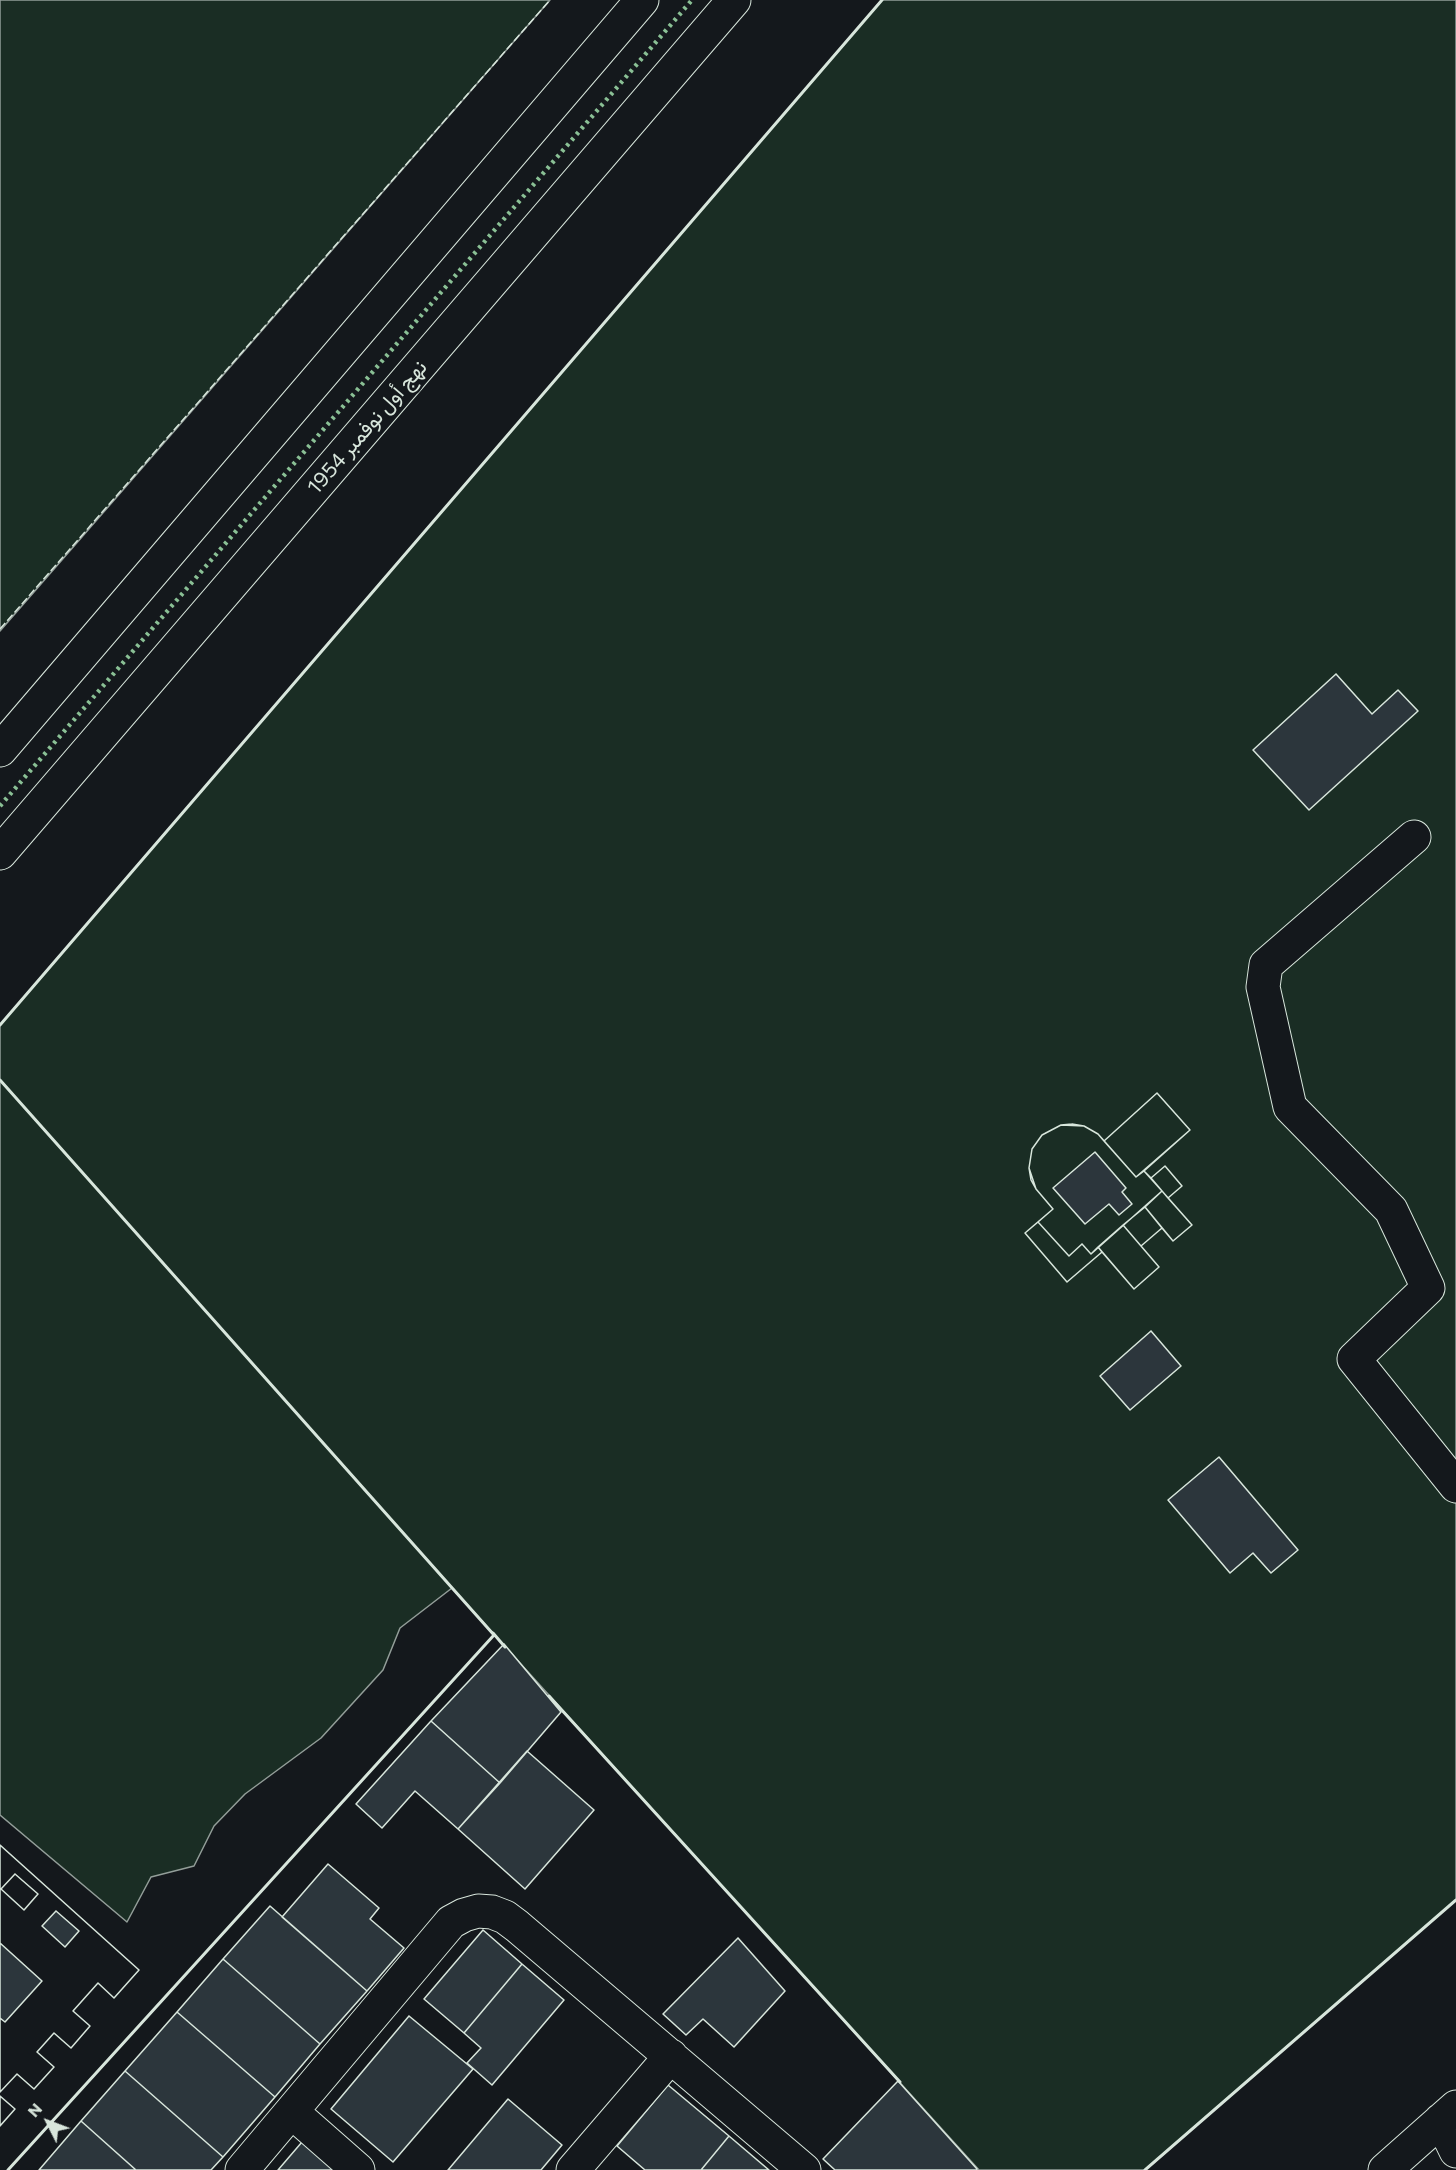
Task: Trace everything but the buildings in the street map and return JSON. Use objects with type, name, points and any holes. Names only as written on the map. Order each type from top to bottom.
[{"type":"main road","points":[[0,750],[642,0]]},
{"type":"main road","name":"نهج أول نوفمبر 1954","points":[[0,853],[734,0]]},
{"type":"main road","points":[[1414,837],[1266,965],[1263,987],[1290,1107],[1392,1210],[1428,1288],[1354,1359],[1456,1486]]},
{"type":"main road","points":[[242,2170],[451,1922],[478,1911],[492,1912],[506,1917],[804,2170]]},
{"type":"main road","points":[[573,2170],[671,2056]]},
{"type":"main road","points":[[292,2112],[358,2170]]},
{"type":"main road","points":[[1449,2113],[1456,2151]]},
{"type":"main road","points":[[1385,2170],[1449,2113]]},
{"type":"green space","points":[[0,0],[550,0],[0,631]]},
{"type":"green space","points":[[882,0],[1456,0],[1456,1900],[1145,2170],[979,2170],[452,1588],[400,1628],[383,1670],[321,1738],[245,1794],[214,1826],[194,1866],[151,1877],[127,1922],[0,1815],[0,1025]]},
{"type":"hedge","points":[[0,806],[692,0]]},
{"type":"fence","points":[[0,629],[550,0]]},
{"type":"wall","points":[[0,1025],[882,0]]},
{"type":"wall","points":[[0,1080],[494,1635],[8,2170]]},
{"type":"wall","points":[[493,1633],[505,1647]]},
{"type":"wall","points":[[549,1696],[900,2082]]},
{"type":"wall","points":[[1145,2170],[1456,1900]]}]
